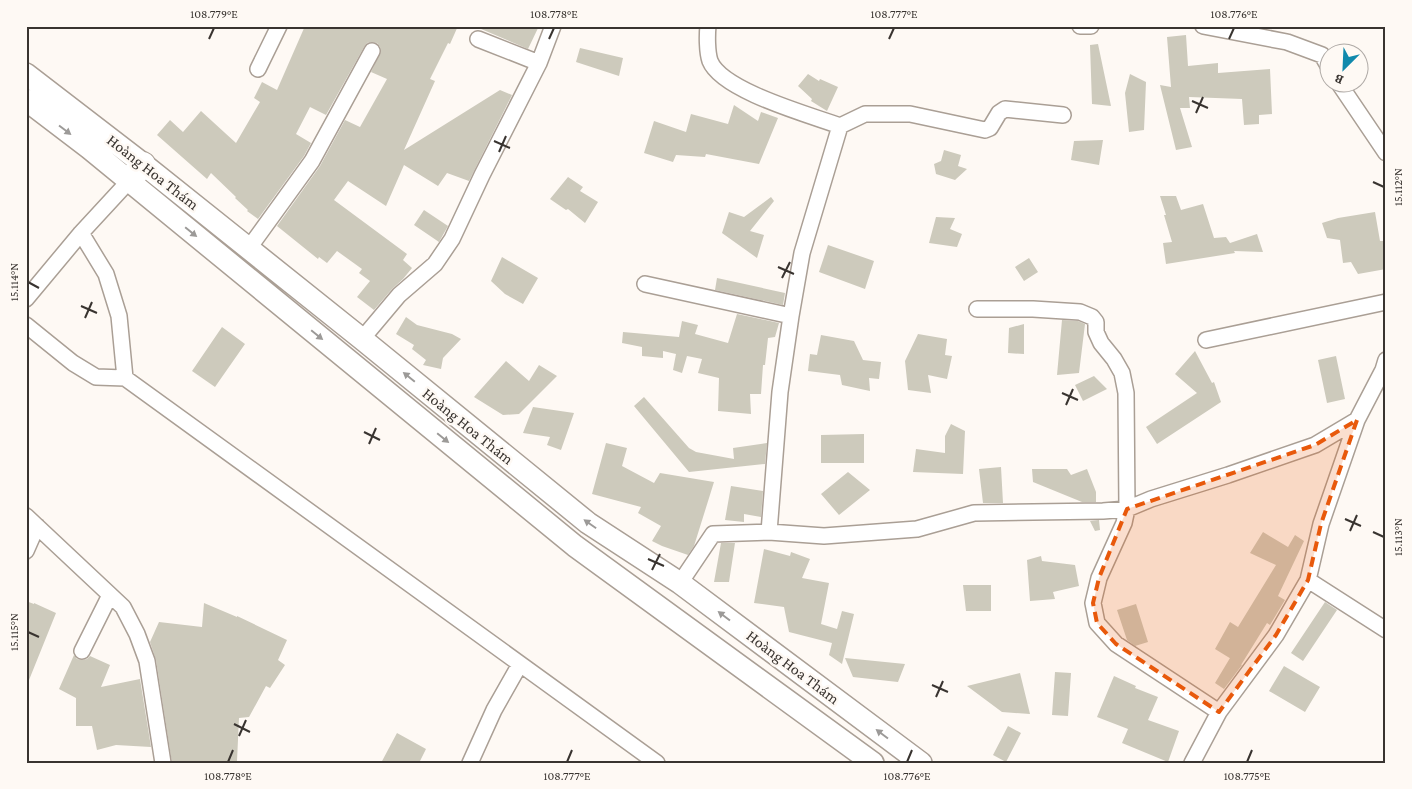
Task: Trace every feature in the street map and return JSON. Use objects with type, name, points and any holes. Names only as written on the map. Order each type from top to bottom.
[{"type":"main road","name":"Hoàng Hoa Thám","points":[[26,74],[136,172],[575,546],[873,763]]},
{"type":"main road","name":"Hoàng Hoa Thám","points":[[26,100],[89,148],[136,172],[249,248],[588,523],[680,583],[921,763]]},
{"type":"street","points":[[258,69],[279,26]]},
{"type":"street","points":[[362,339],[399,295],[435,264],[452,239],[482,175],[539,64],[553,26]]},
{"type":"street","points":[[708,26],[707,35],[710,60],[724,78],[753,95],[840,126],[865,114],[910,114],[985,130],[990,128],[999,113],[1006,109],[1063,115]]},
{"type":"street","points":[[1080,26],[1091,26]]},
{"type":"street","points":[[1202,26],[1287,42],[1320,54]]},
{"type":"street","points":[[478,39],[539,64]]},
{"type":"street","points":[[249,248],[312,161],[372,51]]},
{"type":"street","points":[[1345,92],[1386,153]]},
{"type":"street","points":[[769,532],[780,392],[802,253],[840,126]]},
{"type":"street","points":[[26,299],[81,233],[136,172]]},
{"type":"street","points":[[81,233],[106,274],[114,299],[119,316],[125,378]]},
{"type":"street","points":[[645,284],[791,316]]},
{"type":"street","points":[[1206,340],[1386,302]]},
{"type":"street","points":[[977,309],[1033,309],[1080,312],[1092,317],[1096,322],[1096,332],[1101,342],[1122,373],[1126,393],[1127,508],[1124,523],[1099,578],[1094,604],[1098,623],[1116,644],[1219,712]]},
{"type":"street","points":[[26,325],[73,363],[96,377],[125,378],[657,763]]},
{"type":"street","points":[[1192,763],[1219,712],[1276,635],[1308,580],[1321,524],[1357,420],[1385,367]]},
{"type":"street","points":[[680,583],[713,534],[769,532],[824,536],[917,529],[974,513],[1103,511],[1127,508],[1315,445],[1357,420]]},
{"type":"street","points":[[26,551],[32,521]]},
{"type":"street","points":[[32,521],[123,607],[137,634],[147,662],[163,763]]},
{"type":"street","points":[[1308,580],[1386,630]]},
{"type":"street","points":[[82,651],[110,595]]},
{"type":"street","points":[[470,763],[494,710],[520,664]]},
{"type":"highlighted area","points":[[1357,420],[1321,524],[1308,580],[1276,635],[1219,712],[1116,644],[1097,623],[1093,603],[1099,578],[1127,509],[1315,445]]},
{"type":"building","points":[[305,26],[458,26],[430,79],[435,81],[404,150],[500,90],[512,95],[469,181],[447,173],[438,186],[404,165],[386,206],[348,181],[334,200],[407,254],[403,260],[412,268],[374,310],[357,297],[370,281],[359,273],[362,269],[337,251],[327,263],[319,257],[318,259],[277,226],[320,166],[345,120],[360,127],[387,79],[371,72],[381,51],[377,43],[367,43],[364,47],[326,115],[310,107],[296,134],[311,143],[304,156],[258,219],[247,211],[236,197],[211,173],[207,179],[157,135],[170,120],[183,132],[201,111],[236,143],[260,102],[254,98],[262,82],[277,90]]},
{"type":"building","points":[[474,26],[539,26],[528,49]]},
{"type":"building","points":[[1186,35],[1188,66],[1218,63],[1218,73],[1270,69],[1272,114],[1259,115],[1259,124],[1244,125],[1242,99],[1189,97],[1190,108],[1180,108],[1192,147],[1176,150],[1160,85],[1171,87],[1167,37]]},
{"type":"building","points":[[1098,44],[1111,106],[1092,104],[1090,45]]},
{"type":"building","points":[[580,48],[623,58],[619,76],[576,62]]},
{"type":"building","points":[[808,74],[819,81],[820,79],[838,87],[827,111],[811,101],[812,99],[798,86]]},
{"type":"building","points":[[1130,74],[1146,82],[1144,130],[1129,132],[1125,93]]},
{"type":"building","points":[[734,105],[758,121],[761,112],[778,118],[759,164],[706,154],[705,157],[676,155],[673,162],[644,153],[654,121],[686,132],[691,114],[728,124]]},
{"type":"building","points":[[1103,140],[1099,165],[1071,160],[1074,141]]},
{"type":"building","points":[[944,150],[961,155],[958,166],[967,169],[955,180],[936,174],[934,164],[941,161]]},
{"type":"building","points":[[568,177],[583,187],[580,191],[598,202],[585,223],[568,209],[566,210],[550,199]]},
{"type":"building","points":[[1160,196],[1176,196],[1181,210],[1203,204],[1214,238],[1226,237],[1230,243],[1257,234],[1263,252],[1234,251],[1235,253],[1166,264],[1163,243],[1172,242]]},
{"type":"building","points":[[771,197],[774,201],[750,231],[764,235],[757,258],[722,233],[729,212],[744,217]]},
{"type":"building","points":[[424,210],[448,226],[439,242],[414,225]]},
{"type":"building","points":[[1375,212],[1380,241],[1386,241],[1386,269],[1358,274],[1351,262],[1343,263],[1340,240],[1327,238],[1322,223],[1338,218]]},
{"type":"building","points":[[936,217],[955,218],[950,229],[962,234],[957,247],[929,243]]},
{"type":"building","points":[[828,245],[874,261],[865,289],[819,272]]},
{"type":"building","points":[[502,257],[538,278],[523,304],[505,294],[491,281]]},
{"type":"building","points":[[1029,258],[1038,272],[1024,281],[1015,267]]},
{"type":"building","points":[[717,278],[785,293],[783,305],[715,290]]},
{"type":"building","points":[[737,314],[779,323],[775,337],[768,338],[765,365],[763,365],[761,394],[750,394],[751,414],[718,411],[719,378],[698,373],[702,359],[687,356],[682,373],[673,370],[676,354],[663,351],[663,358],[642,356],[642,347],[622,343],[623,332],[679,337],[682,321],[698,325],[695,334],[728,343]]},
{"type":"building","points":[[406,317],[417,325],[452,334],[461,339],[443,358],[441,369],[423,365],[426,360],[412,349],[414,345],[396,334]]},
{"type":"building","points":[[1062,320],[1078,321],[1085,324],[1079,373],[1057,375]]},
{"type":"building","points":[[1024,324],[1024,354],[1008,353],[1009,328]]},
{"type":"building","points":[[222,327],[245,344],[215,387],[192,371]]},
{"type":"building","points":[[918,334],[947,339],[945,355],[952,356],[947,379],[928,375],[931,393],[908,390],[905,361]]},
{"type":"building","points":[[821,335],[854,341],[863,360],[881,362],[879,379],[869,378],[870,391],[842,385],[840,375],[808,371],[810,354],[817,355]]},
{"type":"building","points":[[1195,351],[1212,383],[1214,382],[1221,402],[1157,444],[1146,427],[1197,393],[1175,374]]},
{"type":"building","points":[[1336,356],[1345,399],[1327,403],[1318,360]]},
{"type":"building","points":[[506,361],[529,381],[539,365],[557,376],[519,414],[503,415],[474,397]]},
{"type":"building","points":[[1094,376],[1107,389],[1083,401],[1075,385]]},
{"type":"building","points":[[644,397],[689,448],[696,452],[734,459],[733,448],[767,443],[765,464],[689,472],[634,406]]},
{"type":"building","points":[[533,407],[574,413],[561,450],[547,445],[550,437],[523,433]]},
{"type":"building","points":[[951,424],[965,431],[963,474],[913,472],[916,449],[945,453],[945,436]]},
{"type":"building","points":[[864,434],[864,463],[821,463],[821,435]]},
{"type":"building","points":[[606,443],[627,448],[622,466],[654,483],[660,473],[714,482],[694,546],[688,555],[652,541],[661,526],[638,513],[641,507],[592,494]]},
{"type":"building","points":[[1001,467],[1003,503],[983,503],[979,469]]},
{"type":"building","points":[[1032,469],[1067,469],[1071,475],[1087,469],[1096,492],[1096,502],[1082,502],[1033,482]]},
{"type":"building","points":[[848,472],[870,490],[839,515],[821,494]]},
{"type":"building","points":[[731,486],[763,491],[761,517],[744,514],[744,522],[725,520]]},
{"type":"building","points":[[1099,520],[1100,530],[1095,531],[1090,521]]},
{"type":"building","points":[[1263,532],[1288,547],[1295,535],[1304,541],[1278,596],[1285,600],[1270,625],[1267,623],[1241,665],[1215,649],[1230,622],[1238,627],[1276,565],[1250,553]]},
{"type":"building","points":[[721,543],[735,543],[729,582],[714,582]]},
{"type":"building","points":[[764,549],[790,556],[791,552],[810,559],[802,578],[829,583],[821,624],[837,629],[842,611],[854,614],[842,664],[829,655],[832,643],[789,632],[784,607],[754,603]]},
{"type":"building","points":[[1041,556],[1042,561],[1075,565],[1079,586],[1053,592],[1055,599],[1030,601],[1027,560]]},
{"type":"building","points":[[963,585],[991,585],[991,611],[966,611]]},
{"type":"building","points":[[26,601],[56,613],[27,685],[26,685]]},
{"type":"building","points":[[1325,602],[1337,610],[1303,661],[1291,653]]},
{"type":"building","points":[[204,603],[237,616],[287,640],[278,660],[285,665],[270,688],[266,686],[249,717],[239,718],[237,761],[172,763],[156,660],[150,642],[159,622],[202,627]]},
{"type":"building","points":[[1136,604],[1148,642],[1135,646],[1127,640],[1117,610]]},
{"type":"building","points":[[74,655],[77,659],[82,660],[90,656],[110,665],[101,687],[140,679],[151,747],[116,745],[97,750],[92,726],[76,726],[76,698],[59,689]]},
{"type":"building","points":[[845,658],[905,664],[898,682],[853,677]]},
{"type":"building","points":[[1230,658],[1242,665],[1224,689],[1215,683]]},
{"type":"building","points":[[1284,666],[1320,687],[1305,712],[1269,691]]},
{"type":"building","points":[[1055,672],[1071,673],[1068,716],[1052,715]]},
{"type":"building","points":[[1020,673],[1030,714],[1002,712],[967,686]]},
{"type":"building","points":[[1114,676],[1136,686],[1135,688],[1158,697],[1148,720],[1179,731],[1168,762],[1122,743],[1128,729],[1097,717]]},
{"type":"building","points":[[1008,726],[1021,733],[1006,762],[993,755]]},
{"type":"building","points":[[397,733],[426,749],[419,763],[381,763]]}]
